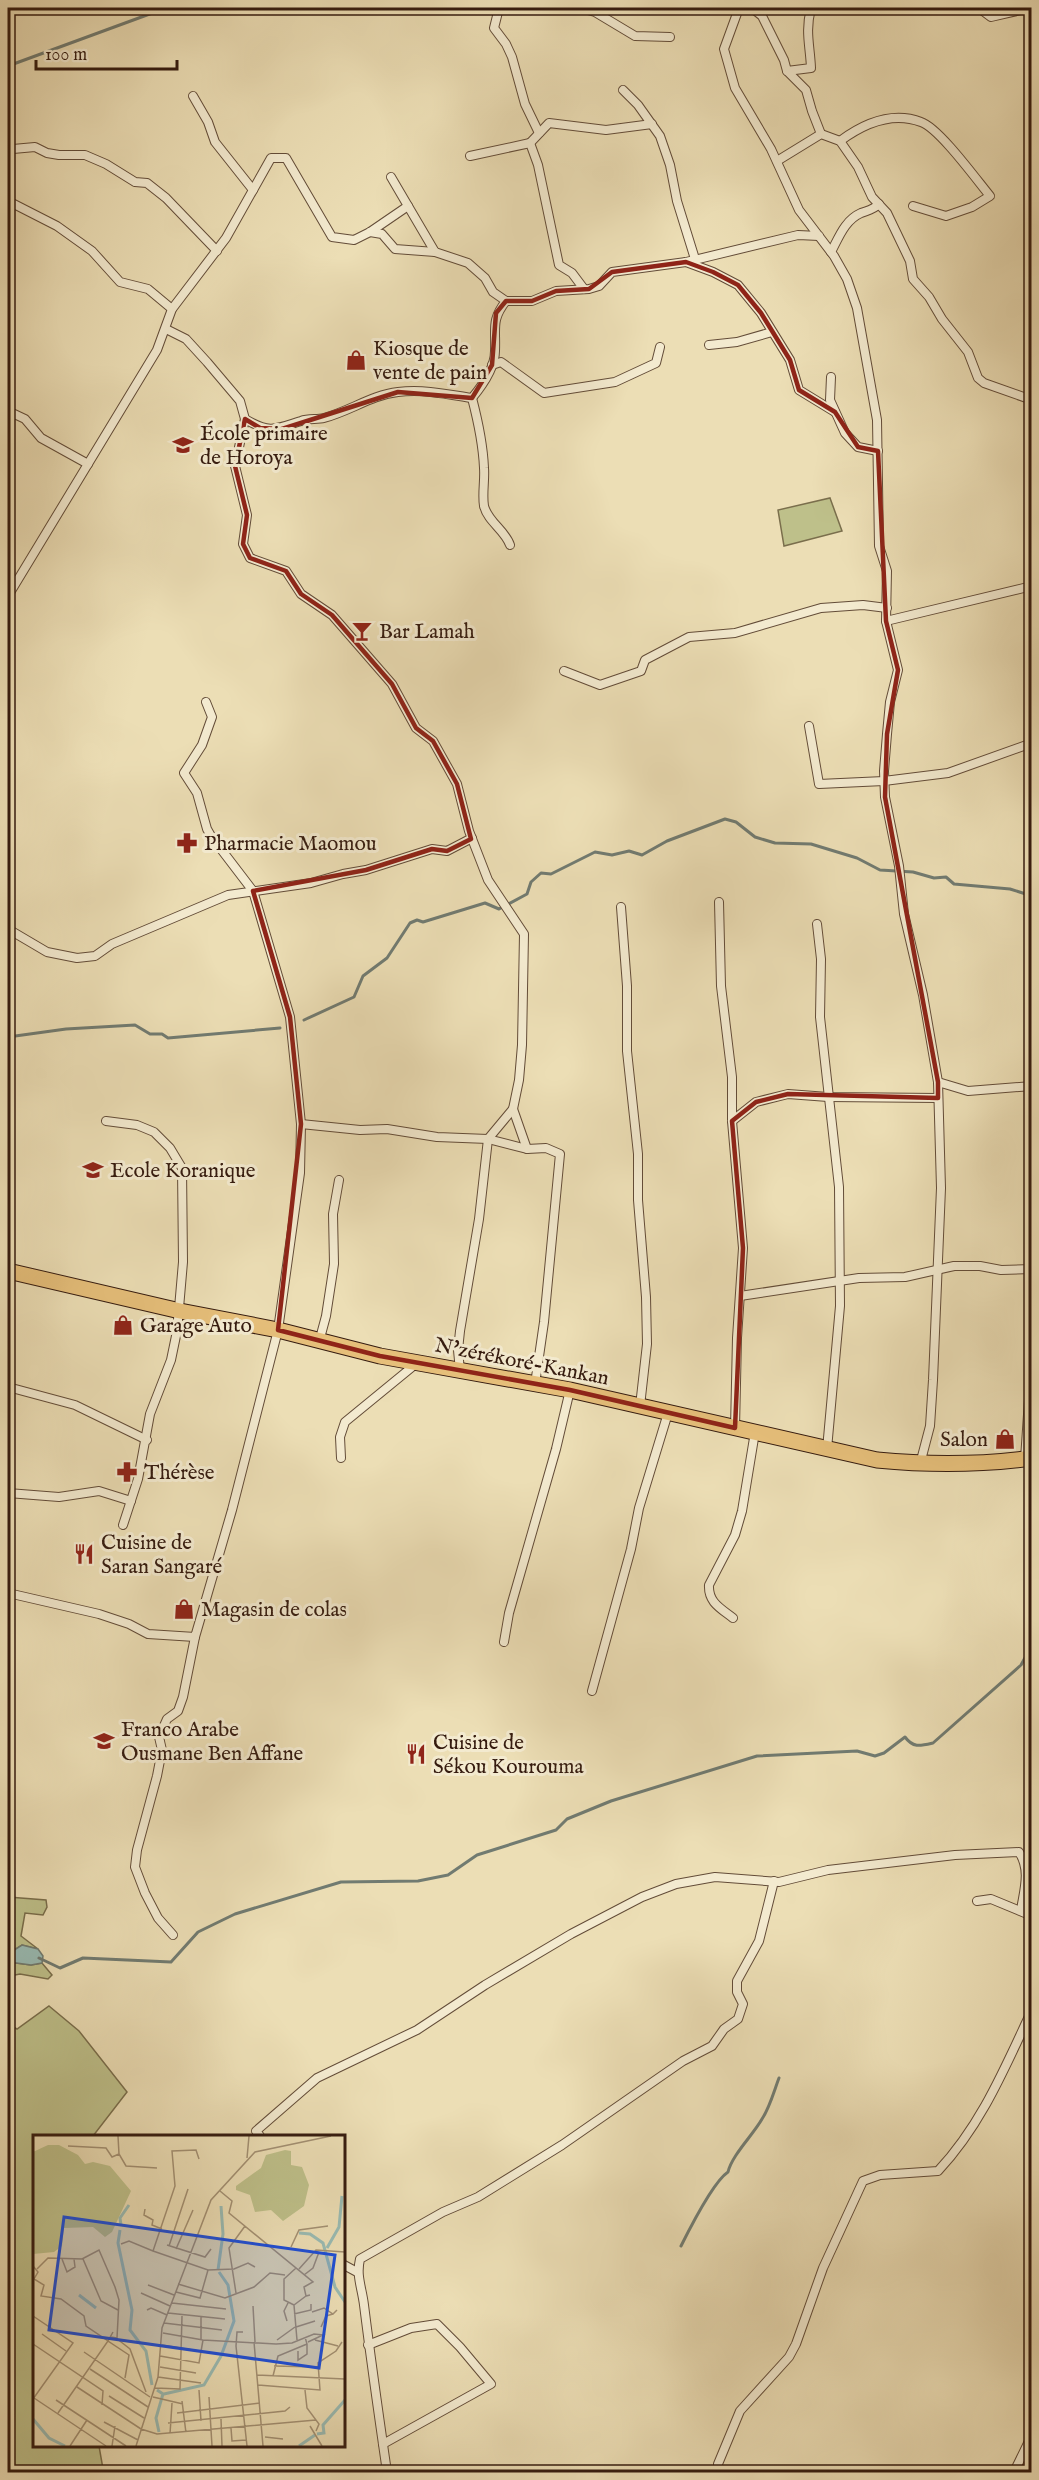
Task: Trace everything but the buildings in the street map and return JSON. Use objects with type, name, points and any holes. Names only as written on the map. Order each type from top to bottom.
[{"type":"highway","name":"N'zérékoré-Kankan","points":[[8,1271],[180,1311],[278,1330],[318,1342],[417,1363],[570,1390],[877,1460],[920,1464],[1028,1459]]},
{"type":"street","points":[[499,8],[494,28],[512,57],[525,104],[539,133]]},
{"type":"street","points":[[581,8],[595,12],[635,36],[670,38]]},
{"type":"street","points":[[739,8],[724,49],[735,88],[777,161],[799,210],[831,252],[847,279],[857,308],[878,420],[879,546],[887,571],[886,621],[898,670],[890,702],[884,781],[904,914],[923,995],[938,1082],[941,1188],[938,1268],[930,1426],[920,1464]]},
{"type":"street","points":[[752,8],[762,16],[784,60],[787,71],[806,90],[822,134],[840,141],[858,167],[872,197],[887,213],[910,261],[913,279],[929,297],[942,319],[968,352],[978,378],[984,383],[1032,400]]},
{"type":"street","points":[[787,71],[811,68],[811,52],[806,34],[811,8]]},
{"type":"street","points":[[979,8],[991,17],[1031,8]]},
{"type":"street","points":[[623,90],[638,105],[660,136],[695,259]]},
{"type":"street","points":[[193,96],[208,122],[215,142],[253,190]]},
{"type":"street","points":[[840,141],[873,121],[898,119],[922,122],[939,135],[990,196],[972,207],[946,216],[913,206]]},
{"type":"street","points":[[470,156],[530,143],[549,123],[606,130],[652,124]]},
{"type":"street","points":[[777,161],[822,134]]},
{"type":"street","points":[[530,143],[538,165],[559,265],[572,273],[584,289]]},
{"type":"street","points":[[8,147],[13,149],[35,147],[47,153],[59,155],[85,155],[106,164],[135,182],[147,183],[166,198],[217,251]]},
{"type":"street","points":[[8,596],[157,350],[172,309],[217,251],[271,158],[286,158],[332,237],[354,240],[408,206]]},
{"type":"street","points":[[391,177],[435,252]]},
{"type":"street","points":[[8,201],[57,226],[92,251],[120,282],[148,289],[172,309]]},
{"type":"street","points":[[831,252],[840,231],[853,218],[872,211],[879,204]]},
{"type":"street","points":[[370,232],[382,234],[395,249],[435,252],[468,263],[485,278],[493,292],[506,301],[532,301],[556,291],[599,286],[612,272],[686,262],[798,235],[819,236]]},
{"type":"street","points":[[686,262],[738,285],[761,313],[790,360],[799,390],[835,412]]},
{"type":"street","points":[[472,398],[481,387],[492,365],[496,352],[494,331],[496,313],[506,301]]},
{"type":"street","points":[[166,329],[186,339],[240,401],[245,419],[235,466],[247,515],[243,544],[250,558],[286,571],[301,594],[332,615],[392,684],[416,728],[433,741],[457,784],[472,838],[488,880],[524,934],[522,1046],[513,1108],[527,1149]]},
{"type":"street","points":[[709,345],[737,342],[772,332]]},
{"type":"street","points":[[492,365],[501,362],[544,393],[567,391],[615,382],[656,363],[660,347]]},
{"type":"street","points":[[831,377],[830,400],[845,433],[858,447],[878,451]]},
{"type":"street","points":[[245,419],[260,428],[282,429],[303,420],[322,418],[350,409],[373,398],[398,392],[428,391],[472,398]]},
{"type":"street","points":[[472,398],[482,450],[484,507],[493,522],[506,534],[510,545]]},
{"type":"street","points":[[8,411],[25,419],[41,438],[88,464]]},
{"type":"street","points":[[886,621],[1032,586]]},
{"type":"street","points":[[564,671],[600,685],[641,670],[645,660],[690,637],[735,633],[821,608],[863,605],[887,609]]},
{"type":"street","points":[[173,1935],[154,1910],[135,1867],[137,1850],[157,1776],[162,1750],[159,1737],[167,1719],[178,1711],[183,1697],[195,1637],[235,1499],[278,1330],[300,1173],[301,1124],[290,1017],[253,891],[211,836],[197,793],[184,773],[202,745],[212,717],[206,702]]},
{"type":"street","points":[[809,726],[819,784],[884,781],[948,772],[1032,743]]},
{"type":"street","points":[[8,929],[47,952],[77,958],[95,956],[112,944],[228,895],[276,889],[366,870],[432,849],[447,851],[472,838]]},
{"type":"street","points":[[719,902],[721,986],[732,1077],[732,1121],[744,1248],[735,1428]]},
{"type":"street","points":[[621,907],[627,995],[627,1051],[638,1154],[638,1200],[646,1297],[647,1344],[640,1406]]},
{"type":"street","points":[[817,924],[821,958],[818,985],[820,1017],[839,1187],[840,1306],[827,1449]]},
{"type":"street","points":[[938,1082],[968,1091],[1032,1086]]},
{"type":"street","points":[[732,1121],[756,1102],[788,1094],[828,1098],[938,1098]]},
{"type":"street","points":[[460,1371],[458,1350],[460,1331],[479,1219],[488,1139],[513,1108]]},
{"type":"street","points":[[106,1121],[137,1125],[154,1132],[170,1148],[182,1168],[183,1262],[180,1311],[171,1360],[150,1414],[147,1440],[123,1525]]},
{"type":"street","points":[[301,1124],[360,1130],[387,1129],[437,1137],[488,1139],[527,1149],[546,1148],[560,1154],[544,1322],[535,1384]]},
{"type":"street","points":[[318,1342],[326,1316],[334,1264],[333,1214],[339,1180]]},
{"type":"street","points":[[1028,1459],[1032,1255]]},
{"type":"street","points":[[740,1296],[839,1281],[905,1277],[938,1268],[980,1266],[1000,1270],[1031,1269]]},
{"type":"street","points":[[341,1458],[340,1437],[345,1422],[417,1363]]},
{"type":"street","points":[[8,1387],[75,1405],[147,1440]]},
{"type":"street","points":[[504,1642],[509,1613],[556,1449],[570,1390]]},
{"type":"street","points":[[592,1691],[632,1549],[639,1508],[668,1413]]},
{"type":"street","points":[[733,1617],[714,1604],[709,1594],[709,1585],[731,1544],[742,1511],[755,1432]]},
{"type":"street","points":[[8,1492],[59,1497],[99,1491],[131,1501]]},
{"type":"street","points":[[8,1593],[99,1614],[129,1624],[148,1634],[195,1637]]},
{"type":"street","points":[[1021,1911],[1026,1862],[1032,1851]]},
{"type":"street","points":[[259,2135],[256,2131],[316,2078],[417,2030],[485,1985],[562,1939],[642,1897],[676,1884],[715,1877],[779,1882],[828,1870],[955,1855],[1019,1852],[1026,1862]]},
{"type":"street","points":[[387,2472],[368,2345],[364,2302],[357,2272],[360,2259],[434,2217],[478,2197],[562,2145],[683,2061],[712,2046],[724,2029],[738,2019],[741,2012],[743,2004],[737,1992],[737,1982],[759,1941],[774,1881]]},
{"type":"street","points":[[977,1901],[991,1899],[1032,1916]]},
{"type":"street","points":[[718,2472],[718,2463],[740,2411],[789,2357],[796,2344],[823,2268],[863,2181],[880,2175],[938,2170],[958,2149],[987,2105],[1032,2010]]},
{"type":"street","points":[[345,2266],[357,2272]]},
{"type":"street","points":[[368,2345],[411,2328],[437,2324],[491,2384],[383,2444]]},
{"type":"street","points":[[1014,2472],[1032,2435]]},
{"type":"highlighted area","points":[[686,262],[713,272],[738,285],[761,313],[790,360],[799,390],[835,412],[858,447],[878,451],[886,621],[898,670],[887,734],[885,797],[938,1082],[938,1098],[788,1094],[756,1102],[732,1121],[743,1248],[735,1428],[570,1390],[380,1356],[278,1330],[301,1124],[290,1017],[253,891],[366,870],[432,849],[447,851],[471,839],[457,784],[433,741],[416,728],[392,684],[332,615],[301,594],[286,571],[250,558],[243,544],[247,515],[235,466],[245,419],[260,428],[282,429],[398,392],[472,398],[492,365],[496,313],[506,301],[532,301],[556,291],[589,289],[612,272],[653,266]]},
{"type":"green space","points":[[830,498],[842,531],[784,546],[778,510]]},
{"type":"green space","points":[[8,1897],[46,1900],[47,1907],[43,1915],[25,1913],[21,1936],[38,1949],[22,1945],[8,1954]]},
{"type":"green space","points":[[8,1957],[9,1962],[31,1965],[42,1963],[52,1975],[48,1979],[20,1974],[10,1976]]},
{"type":"green space","points":[[49,2006],[79,2031],[127,2092],[94,2135],[33,2135],[33,2447],[99,2447],[103,2469],[113,2472],[8,2472],[8,2024],[17,2029]]},
{"type":"water","points":[[22,1945],[38,1949],[43,1956],[42,1963],[31,1965],[9,1962],[8,1954]]},
{"type":"waterway","points":[[8,66],[166,8]]},
{"type":"waterway","points":[[304,1020],[354,997],[363,976],[387,958],[410,923],[417,920],[423,922],[485,903],[499,909],[527,894],[531,882],[541,873],[551,874],[595,852],[612,855],[629,851],[642,855],[667,841],[725,819],[736,822],[755,837],[775,843],[811,844],[857,858],[880,870],[913,872],[934,878],[946,877],[954,884],[1010,889],[1032,896]]},
{"type":"waterway","points":[[8,1037],[66,1029],[135,1025],[150,1034],[162,1034],[168,1038],[280,1028]]},
{"type":"waterway","points":[[39,1958],[60,1968],[83,1958],[171,1962],[198,1932],[235,1914],[341,1882],[418,1881],[448,1875],[477,1855],[556,1830],[567,1819],[611,1801],[757,1756],[857,1751],[875,1756],[884,1753],[905,1737],[917,1745],[933,1743],[1021,1665],[1032,1645]]},
{"type":"waterway","points":[[681,2246],[709,2195],[728,2172],[730,2165],[765,2114],[779,2078]]},
{"type":"place","name":"Kiosque de vente de pain","points":[[356,360]]},
{"type":"place","name":"École primaire de Horoya","points":[[183,445]]},
{"type":"place","name":"Bar Lamah","points":[[362,631]]},
{"type":"place","name":"Pharmacie Maomou","points":[[187,843]]},
{"type":"place","name":"Ecole Koranique","points":[[93,1170]]},
{"type":"place","name":"Garage Auto","points":[[123,1325]]},
{"type":"place","name":"Salon","points":[[1005,1439]]},
{"type":"place","name":"Thérèse","points":[[127,1472]]},
{"type":"place","name":"Cuisine de Saran Sangaré","points":[[84,1554]]},
{"type":"place","name":"Magasin de colas","points":[[184,1609]]},
{"type":"place","name":"Franco Arabe Ousmane Ben Affane","points":[[104,1741]]},
{"type":"place","name":"Cuisine de Sékou Kourouma","points":[[416,1754]]}]
